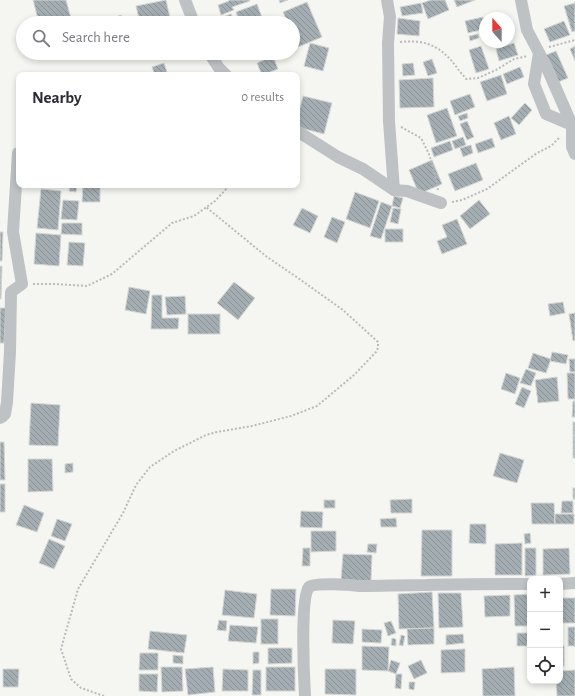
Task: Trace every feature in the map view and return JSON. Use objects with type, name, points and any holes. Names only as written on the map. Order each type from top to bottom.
[{"type":"street","points":[[185,0],[191,16]]},
{"type":"street","points":[[387,0],[390,17],[388,43],[389,121],[394,190]]},
{"type":"street","points":[[521,0],[527,30],[547,68],[572,125],[572,147],[575,154]]},
{"type":"street","points":[[539,53],[534,84],[546,114],[572,125]]},
{"type":"street","points":[[214,60],[223,72]]},
{"type":"street","points":[[300,133],[363,169],[394,190],[407,191],[441,203]]},
{"type":"street","points":[[0,418],[5,414],[7,402],[11,292],[22,284],[13,232],[16,185]]},
{"type":"street","points":[[563,584],[575,583]]},
{"type":"street","points":[[305,696],[303,674],[304,608],[308,590],[313,585],[331,584],[377,586],[427,584],[527,584]]},
{"type":"path","points":[[388,43],[411,40],[427,43],[440,50],[450,59],[466,79],[478,78],[496,70],[514,59],[539,53],[542,49],[575,40]]},
{"type":"path","points":[[389,121],[421,138],[429,154],[441,203],[462,200],[486,189],[551,146],[572,125]]},
{"type":"path","points":[[22,284],[88,286],[112,274],[172,223],[194,216],[215,201],[227,188]]},
{"type":"path","points":[[104,696],[81,688],[71,679],[61,649],[78,589],[123,513],[136,485],[150,467],[174,451],[206,435],[252,426],[291,416],[317,406],[354,375],[378,348],[378,342],[342,310],[267,257],[206,207]]},
{"type":"building","points":[[33,0],[66,0],[70,16],[37,16]]},
{"type":"building","points":[[166,0],[170,16],[138,16],[136,6]]},
{"type":"building","points":[[229,0],[250,1],[232,7],[234,10],[221,15],[218,5]]},
{"type":"building","points":[[279,0],[288,0],[280,3]]},
{"type":"building","points":[[431,0],[445,0],[449,10],[428,19],[422,3]]},
{"type":"building","points":[[454,0],[475,0],[457,7]]},
{"type":"building","points":[[307,2],[322,37],[300,46],[300,16],[285,16],[283,12]]},
{"type":"building","points":[[421,3],[423,13],[402,16],[400,7]]},
{"type":"building","points":[[575,3],[575,31],[572,32],[564,6]]},
{"type":"building","points":[[257,4],[261,16],[237,16],[236,12]]},
{"type":"building","points":[[398,18],[420,21],[419,36],[397,34]]},
{"type":"building","points":[[479,18],[479,30],[468,33],[465,21]]},
{"type":"building","points":[[564,21],[570,35],[550,42],[544,29]]},
{"type":"building","points":[[478,34],[479,38],[470,41],[469,36]]},
{"type":"building","points":[[310,43],[329,48],[323,71],[304,66]]},
{"type":"building","points":[[515,46],[518,55],[499,61],[496,49],[515,48]]},
{"type":"building","points":[[575,46],[575,61],[570,49]]},
{"type":"building","points":[[479,47],[482,48],[489,69],[476,73],[469,50]]},
{"type":"building","points":[[556,51],[568,78],[553,84],[541,57]]},
{"type":"building","points":[[432,59],[437,73],[428,76],[423,62]]},
{"type":"building","points":[[264,60],[275,60],[278,69],[270,72],[261,72],[257,63]]},
{"type":"building","points":[[164,63],[167,72],[154,72],[152,67]]},
{"type":"building","points":[[413,63],[415,75],[403,76],[402,64]]},
{"type":"building","points":[[520,67],[524,77],[507,84],[503,74]]},
{"type":"building","points":[[501,75],[507,94],[487,101],[480,82]]},
{"type":"building","points":[[433,78],[434,107],[400,108],[399,80]]},
{"type":"building","points":[[470,94],[475,107],[455,115],[450,101]]},
{"type":"building","points":[[303,96],[332,103],[324,134],[300,128],[300,108]]},
{"type":"building","points":[[525,103],[532,110],[519,125],[511,118]]},
{"type":"building","points":[[447,108],[457,136],[436,143],[427,115]]},
{"type":"building","points":[[467,113],[468,118],[460,121],[458,116]]},
{"type":"building","points":[[509,116],[516,134],[501,140],[494,123]]},
{"type":"building","points":[[467,121],[474,137],[467,140],[460,124]]},
{"type":"building","points":[[463,137],[466,145],[455,149],[452,141]]},
{"type":"building","points":[[492,138],[495,147],[478,153],[475,144]]},
{"type":"building","points":[[450,141],[453,150],[434,157],[431,148]]},
{"type":"building","points":[[471,145],[473,153],[463,157],[460,148]]},
{"type":"building","points":[[432,160],[442,184],[419,194],[409,170]]},
{"type":"building","points":[[476,163],[483,180],[455,191],[448,174]]},
{"type":"building","points":[[70,188],[77,188],[76,192],[69,191]]},
{"type":"building","points":[[83,188],[100,188],[100,202],[82,202]]},
{"type":"building","points":[[41,189],[61,191],[58,230],[37,228]]},
{"type":"building","points":[[355,192],[379,201],[370,228],[346,219]]},
{"type":"building","points":[[394,196],[403,198],[400,208],[392,206]]},
{"type":"building","points":[[63,200],[79,201],[77,220],[61,219]]},
{"type":"building","points":[[479,200],[490,214],[470,229],[460,216]]},
{"type":"building","points":[[381,202],[392,206],[381,239],[370,236]]},
{"type":"building","points":[[302,208],[318,216],[310,233],[293,225]]},
{"type":"building","points":[[393,208],[401,209],[398,224],[390,222]]},
{"type":"building","points":[[332,217],[345,222],[337,243],[324,237]]},
{"type":"building","points":[[457,219],[467,244],[442,254],[437,241],[447,237],[442,225]]},
{"type":"building","points":[[62,223],[82,223],[82,235],[61,234]]},
{"type":"building","points":[[385,229],[403,229],[403,242],[385,242]]},
{"type":"building","points":[[0,232],[3,232],[2,261],[0,261]]},
{"type":"building","points":[[36,233],[61,235],[59,266],[34,264]]},
{"type":"building","points":[[69,242],[85,243],[83,266],[67,265]]},
{"type":"building","points":[[0,266],[2,266],[1,299],[0,299]]},
{"type":"building","points":[[234,282],[255,298],[238,320],[217,303]]},
{"type":"building","points":[[129,287],[150,291],[146,314],[125,310]]},
{"type":"building","points":[[152,295],[162,295],[162,318],[179,318],[178,329],[151,329]]},
{"type":"building","points":[[185,296],[186,314],[167,315],[165,297]]},
{"type":"building","points":[[563,302],[565,313],[550,316],[548,304]]},
{"type":"building","points":[[0,308],[6,308],[4,343],[0,343]]},
{"type":"building","points":[[575,313],[575,340],[573,341],[569,314]]},
{"type":"building","points":[[188,314],[220,314],[220,334],[188,334]]},
{"type":"building","points":[[552,352],[568,355],[566,364],[550,361]]},
{"type":"building","points":[[533,353],[551,359],[546,373],[528,368]]},
{"type":"building","points":[[569,359],[575,359],[575,372],[570,372]]},
{"type":"building","points":[[526,369],[536,373],[531,386],[520,383]]},
{"type":"building","points":[[506,373],[520,378],[515,394],[501,389]]},
{"type":"building","points":[[567,373],[575,373],[575,399],[568,399]]},
{"type":"building","points":[[557,377],[559,401],[538,403],[535,380]]},
{"type":"building","points":[[522,387],[531,391],[524,408],[515,404]]},
{"type":"building","points":[[573,401],[575,401],[575,417],[572,417]]},
{"type":"building","points":[[31,403],[60,405],[58,446],[29,445]]},
{"type":"building","points":[[573,422],[575,422],[575,436],[573,436]]},
{"type":"building","points":[[573,436],[575,436],[575,458],[573,458]]},
{"type":"building","points":[[0,442],[4,442],[5,480],[0,480]]},
{"type":"building","points":[[500,453],[524,460],[517,483],[493,476]]},
{"type":"building","points":[[28,459],[52,459],[53,491],[28,492]]},
{"type":"building","points":[[73,463],[73,472],[65,473],[65,464]]},
{"type":"building","points":[[0,484],[5,484],[5,512],[0,512]]},
{"type":"building","points":[[573,488],[575,488],[575,499],[573,499]]},
{"type":"building","points":[[412,499],[412,513],[391,513],[390,500]]},
{"type":"building","points":[[324,500],[335,500],[335,508],[324,508]]},
{"type":"building","points":[[562,501],[573,501],[573,513],[561,513]]},
{"type":"building","points":[[531,503],[554,503],[555,524],[532,524]]},
{"type":"building","points":[[24,505],[44,513],[37,532],[16,525]]},
{"type":"building","points":[[301,511],[323,512],[322,528],[300,527]]},
{"type":"building","points":[[555,514],[574,514],[574,524],[555,524]]},
{"type":"building","points":[[396,518],[397,527],[381,527],[380,519]]},
{"type":"building","points":[[57,519],[72,524],[65,541],[51,536]]},
{"type":"building","points":[[470,524],[486,524],[486,544],[469,543]]},
{"type":"building","points":[[422,530],[452,530],[452,576],[421,576]]},
{"type":"building","points":[[311,531],[336,531],[336,551],[311,552]]},
{"type":"building","points":[[530,533],[531,543],[525,544],[524,534]]},
{"type":"building","points":[[49,539],[65,546],[54,569],[39,563]]},
{"type":"building","points":[[522,543],[522,575],[495,575],[495,544]]},
{"type":"building","points":[[368,544],[377,544],[376,553],[367,552]]},
{"type":"building","points":[[303,548],[310,548],[310,566],[302,566]]},
{"type":"building","points":[[525,548],[536,548],[536,575],[525,576]]},
{"type":"building","points":[[569,548],[570,574],[543,575],[543,549]]},
{"type":"building","points":[[343,554],[372,555],[371,581],[341,580]]},
{"type":"building","points":[[271,589],[296,589],[295,616],[270,615]]},
{"type":"building","points":[[225,590],[257,594],[254,618],[222,615]]},
{"type":"building","points":[[432,592],[434,628],[399,629],[398,594]]},
{"type":"building","points":[[438,593],[461,593],[463,627],[439,628]]},
{"type":"building","points":[[527,594],[527,626],[515,626],[514,595]]},
{"type":"building","points":[[510,595],[510,616],[485,617],[484,596]]},
{"type":"building","points":[[563,598],[575,598],[575,623],[563,623]]},
{"type":"building","points":[[261,619],[278,619],[278,644],[261,644]]},
{"type":"building","points":[[219,620],[227,621],[226,631],[217,630]]},
{"type":"building","points":[[333,620],[355,621],[353,644],[332,643]]},
{"type":"building","points":[[391,621],[396,633],[388,636],[384,623]]},
{"type":"building","points":[[230,625],[258,627],[256,643],[228,641]]},
{"type":"building","points":[[568,627],[575,627],[575,646],[568,646]]},
{"type":"building","points":[[434,628],[434,644],[408,645],[407,629]]},
{"type":"building","points":[[362,629],[382,630],[381,643],[362,642]]},
{"type":"building","points":[[150,631],[187,635],[184,653],[148,649]]},
{"type":"building","points":[[517,633],[527,633],[527,646],[517,646]]},
{"type":"building","points":[[463,634],[464,643],[446,645],[446,635]]},
{"type":"building","points":[[401,635],[405,636],[403,646],[399,645]]},
{"type":"building","points":[[392,638],[396,639],[396,646],[391,645]]},
{"type":"building","points":[[362,646],[389,647],[388,671],[362,670]]},
{"type":"building","points":[[563,646],[564,646],[563,666]]},
{"type":"building","points":[[268,648],[292,648],[292,663],[268,664]]},
{"type":"building","points":[[465,649],[465,672],[441,673],[441,650]]},
{"type":"building","points":[[253,652],[259,652],[259,663],[253,664]]},
{"type":"building","points":[[140,653],[158,653],[158,670],[139,670]]},
{"type":"building","points":[[173,655],[183,656],[183,664],[173,663]]},
{"type":"building","points":[[391,660],[400,663],[396,674],[388,671]]},
{"type":"building","points":[[421,660],[427,673],[414,679],[408,666]]},
{"type":"building","points":[[161,667],[182,667],[183,691],[162,692]]},
{"type":"building","points":[[213,667],[215,692],[188,695],[185,669]]},
{"type":"building","points":[[266,667],[295,667],[295,691],[266,691]]},
{"type":"building","points":[[514,667],[515,696],[483,696],[482,669]]},
{"type":"building","points":[[3,669],[19,669],[18,687],[3,687]]},
{"type":"building","points":[[223,669],[248,670],[248,691],[222,691]]},
{"type":"building","points":[[325,669],[356,669],[356,695],[325,694]]},
{"type":"building","points":[[253,670],[261,670],[261,695],[252,695]]},
{"type":"building","points":[[575,670],[575,696],[557,696],[556,684],[563,684],[563,671]]},
{"type":"building","points":[[139,674],[158,674],[157,692],[139,691]]},
{"type":"building","points":[[396,674],[402,674],[401,689],[395,688]]},
{"type":"building","points":[[409,682],[415,682],[414,690],[409,689]]}]
